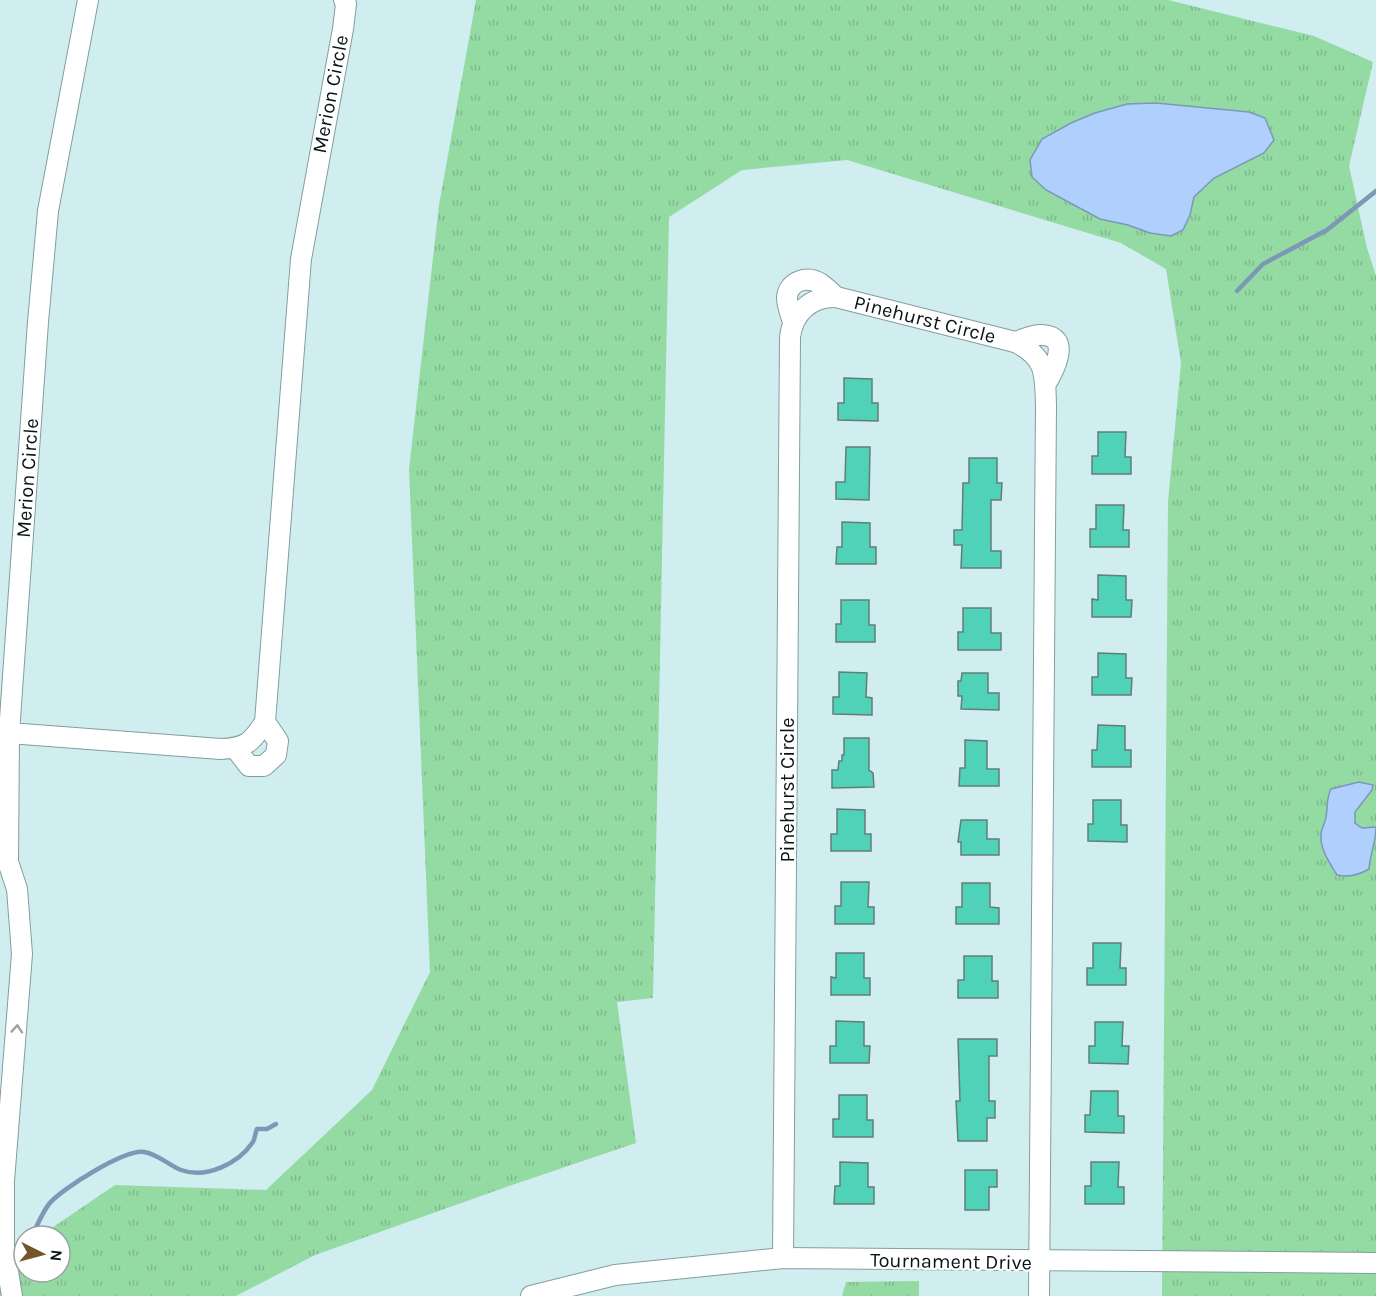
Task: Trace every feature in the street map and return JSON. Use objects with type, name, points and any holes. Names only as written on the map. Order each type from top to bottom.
[{"type":"street","name":"Merion Circle","points":[[8,862],[9,733],[48,211],[88,0]]},
{"type":"street","name":"Merion Circle","points":[[236,749],[249,766],[264,766],[276,755],[278,741],[265,722],[301,259],[347,1]]},
{"type":"street","name":"Pinehurst Circle","points":[[783,1258],[790,337],[794,322],[801,311],[819,298],[836,297],[1014,342],[1027,348],[1038,358],[1044,370],[1039,1296]]},
{"type":"street","points":[[9,733],[236,749],[252,742],[265,722]]},
{"type":"street","points":[[0,881],[8,862]]},
{"type":"street","points":[[8,862],[17,889],[22,954],[7,1063],[6,1090],[4,1247],[12,1296]]},
{"type":"street","name":"Tournament Drive","points":[[531,1296],[615,1275],[783,1258],[1040,1262],[1376,1263]]},
{"type":"green space","points":[[476,0],[1168,0],[1314,36],[1373,62],[1349,166],[1367,248],[1376,276],[1376,1296],[1162,1296],[1168,502],[1181,363],[1166,269],[1121,243],[847,160],[742,170],[669,217],[653,998],[617,1002],[636,1143],[315,1255],[236,1296],[0,1296],[0,1251],[12,1246],[12,1284],[72,1284],[72,1224],[58,1224],[115,1185],[266,1190],[372,1090],[430,972],[409,469],[439,205]]},
{"type":"green space","points":[[919,1281],[919,1296],[842,1296],[846,1282]]},
{"type":"water","points":[[1156,103],[1249,112],[1265,118],[1274,140],[1264,153],[1214,178],[1194,197],[1190,215],[1183,230],[1171,236],[1150,233],[1100,219],[1046,190],[1032,177],[1030,160],[1042,139],[1095,113],[1127,104]]},
{"type":"water","points":[[1359,782],[1373,785],[1372,790],[1355,812],[1355,823],[1362,828],[1376,827],[1369,869],[1354,875],[1337,875],[1326,856],[1321,841],[1328,796],[1331,789]]},
{"type":"building","points":[[844,378],[872,379],[872,403],[878,403],[878,421],[838,420],[838,403],[844,403]]},
{"type":"building","points":[[1098,432],[1126,432],[1125,457],[1131,457],[1131,474],[1092,474],[1092,456],[1098,456]]},
{"type":"building","points":[[846,447],[870,447],[869,500],[836,499],[836,482],[845,482]]},
{"type":"building","points":[[969,458],[997,458],[997,483],[1002,483],[1001,500],[991,500],[991,551],[1001,551],[1001,568],[961,568],[962,545],[954,545],[954,530],[962,530],[963,483],[969,483]]},
{"type":"building","points":[[1096,505],[1124,505],[1123,530],[1129,530],[1129,547],[1090,547],[1090,529],[1096,529]]},
{"type":"building","points":[[842,522],[870,523],[870,547],[876,547],[876,564],[836,564],[837,547],[842,547]]},
{"type":"building","points":[[1098,575],[1126,576],[1126,600],[1132,600],[1131,617],[1092,617],[1092,599],[1098,600]]},
{"type":"building","points":[[841,600],[869,600],[869,625],[875,625],[875,642],[836,642],[836,624],[841,624]]},
{"type":"building","points":[[963,608],[991,608],[991,633],[1001,633],[1001,650],[958,650],[958,632],[963,632]]},
{"type":"building","points":[[1098,653],[1126,654],[1126,678],[1132,678],[1131,695],[1092,695],[1092,677],[1098,677]]},
{"type":"building","points":[[839,672],[867,673],[866,697],[872,698],[872,715],[833,714],[833,697],[839,697]]},
{"type":"building","points":[[962,673],[988,673],[988,693],[999,693],[999,710],[961,709],[962,696],[958,696],[958,681],[961,681]]},
{"type":"building","points":[[1098,725],[1125,726],[1125,750],[1131,750],[1131,767],[1092,767],[1092,750],[1097,750]]},
{"type":"building","points":[[844,738],[869,738],[869,770],[873,773],[874,787],[832,788],[832,770],[838,770],[839,761],[842,761]]},
{"type":"building","points":[[965,740],[987,741],[987,769],[999,769],[999,786],[959,786],[960,768],[965,768]]},
{"type":"building","points":[[1093,800],[1121,800],[1121,825],[1127,825],[1127,842],[1088,841],[1088,824],[1093,824]]},
{"type":"building","points":[[837,809],[865,810],[865,834],[871,834],[871,851],[831,851],[831,834],[837,834]]},
{"type":"building","points":[[961,820],[987,820],[987,839],[999,839],[999,855],[961,855],[961,842],[958,842]]},
{"type":"building","points":[[841,882],[869,882],[868,907],[874,907],[874,924],[835,924],[835,906],[841,906]]},
{"type":"building","points":[[962,883],[990,883],[990,907],[999,908],[999,924],[956,924],[956,907],[962,907]]},
{"type":"building","points":[[1093,943],[1121,943],[1120,968],[1126,968],[1126,985],[1087,985],[1087,968],[1093,968]]},
{"type":"building","points":[[836,953],[864,953],[864,978],[870,978],[870,995],[831,995],[831,977],[836,978]]},
{"type":"building","points":[[964,956],[992,956],[992,981],[998,981],[998,998],[958,998],[958,980],[964,980]]},
{"type":"building","points":[[836,1021],[864,1022],[864,1046],[870,1046],[869,1063],[830,1063],[830,1046],[836,1046]]},
{"type":"building","points":[[1095,1022],[1123,1022],[1122,1046],[1129,1046],[1128,1064],[1089,1063],[1089,1046],[1095,1046]]},
{"type":"building","points":[[958,1039],[997,1039],[997,1056],[989,1056],[989,1101],[995,1101],[995,1118],[987,1118],[987,1141],[958,1141],[956,1101],[960,1101]]},
{"type":"building","points":[[1091,1091],[1118,1091],[1118,1116],[1124,1116],[1124,1133],[1085,1132],[1085,1115],[1090,1115]]},
{"type":"building","points":[[839,1095],[867,1095],[867,1120],[873,1120],[873,1137],[833,1137],[833,1119],[839,1119]]},
{"type":"building","points":[[840,1162],[868,1163],[868,1187],[874,1187],[874,1204],[834,1204],[835,1186],[840,1186]]},
{"type":"building","points":[[1091,1162],[1119,1162],[1118,1187],[1124,1187],[1124,1204],[1085,1204],[1085,1186],[1091,1186]]},
{"type":"building","points":[[965,1170],[997,1170],[997,1187],[989,1187],[989,1210],[965,1210]]},
{"type":"waterway","points":[[1237,291],[1263,264],[1327,230],[1376,191]]},
{"type":"waterway","points":[[38,1224],[49,1204],[66,1189],[123,1157],[144,1152],[181,1170],[201,1173],[211,1171],[230,1163],[247,1150],[253,1142],[257,1129],[267,1129],[276,1124]]}]
